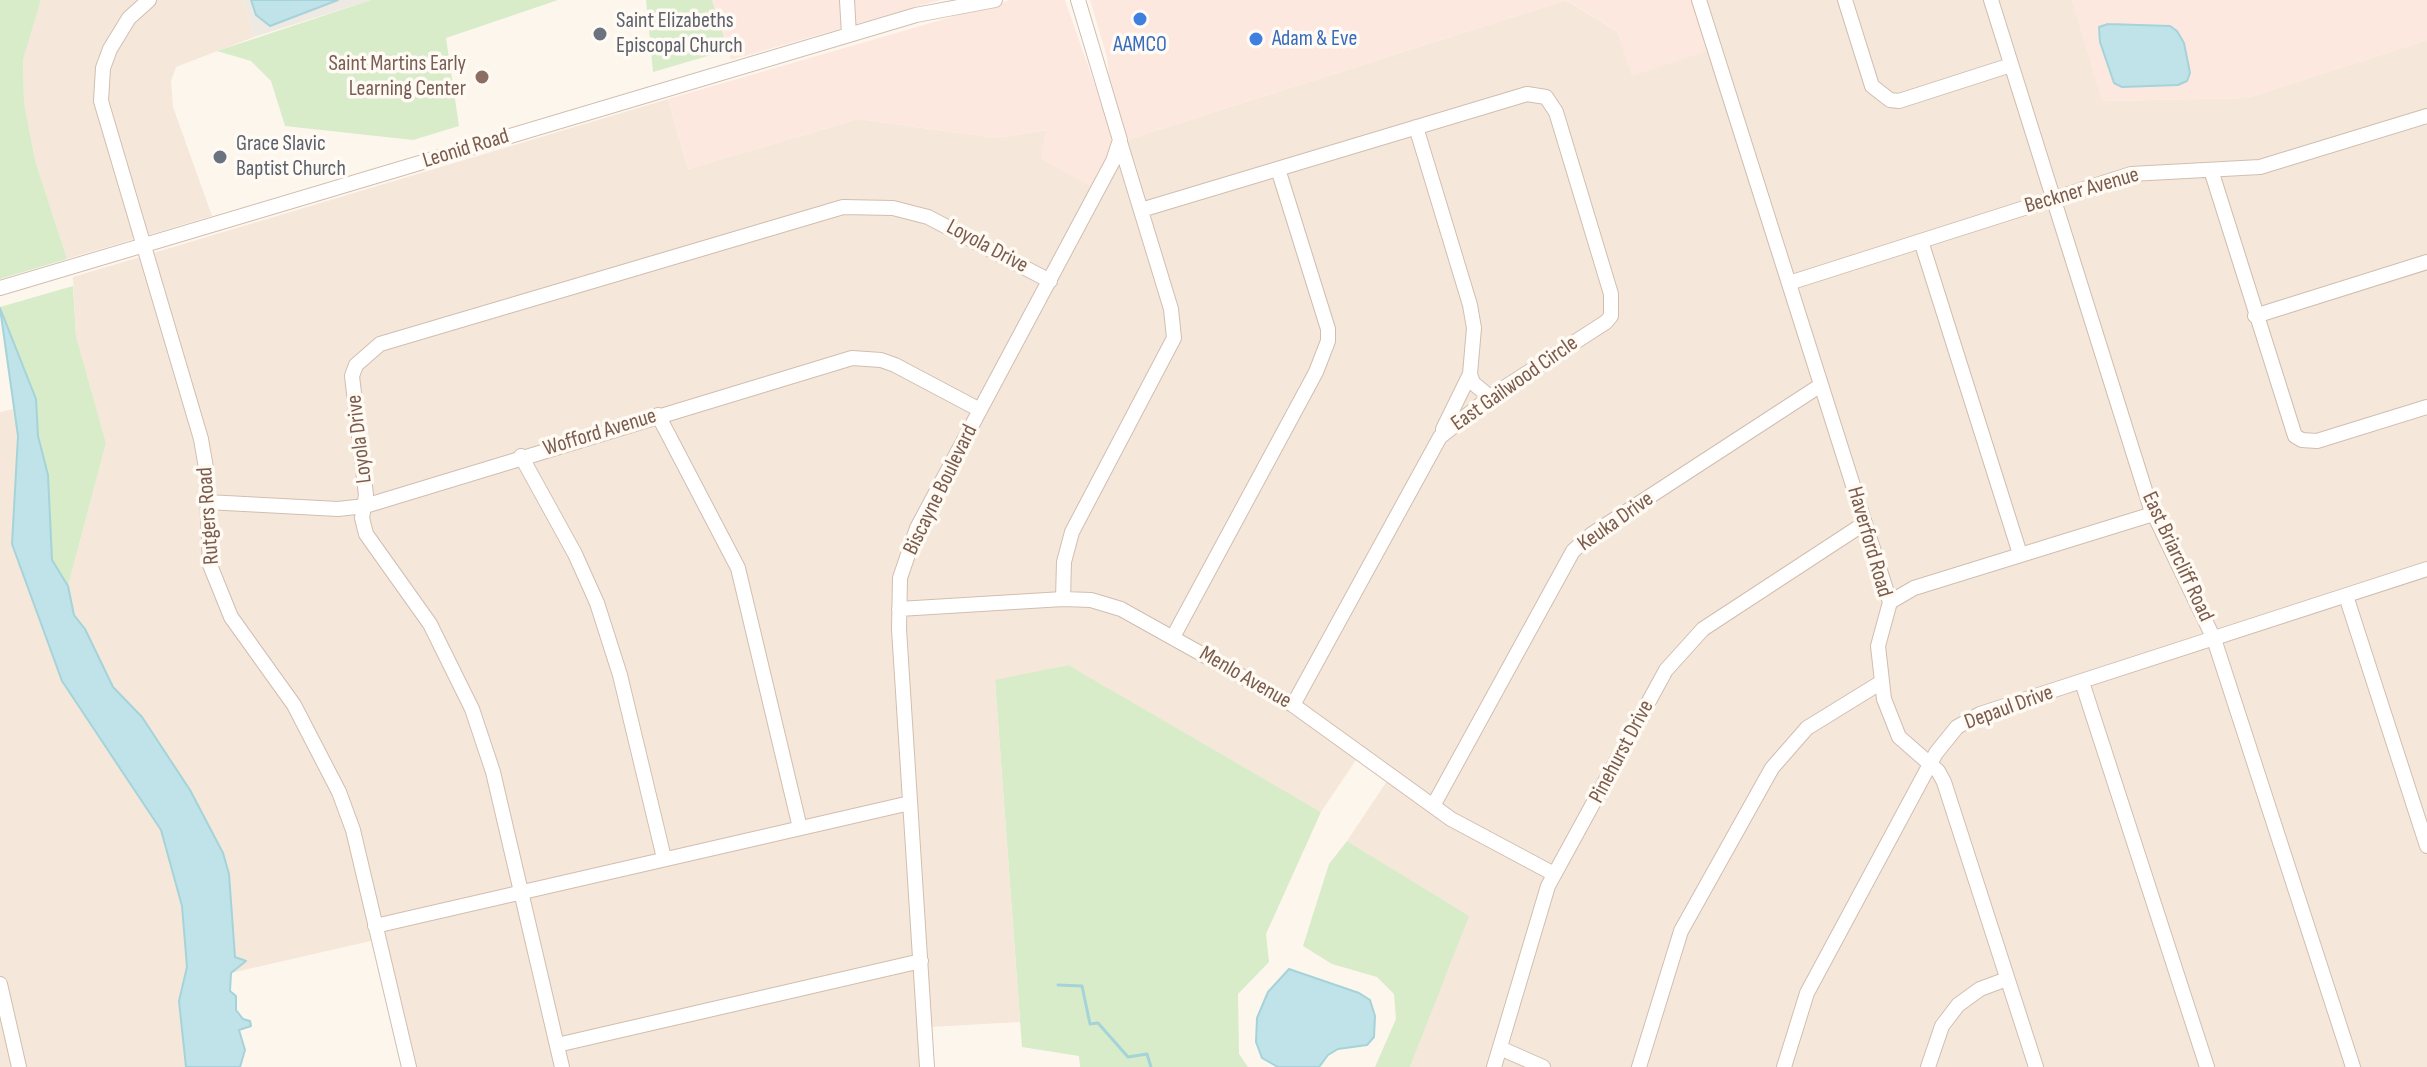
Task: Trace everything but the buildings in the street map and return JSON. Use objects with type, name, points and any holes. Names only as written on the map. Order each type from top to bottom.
[{"type":"street","name":"Rutgers Road","points":[[149,0],[118,33],[100,85],[104,121],[201,439],[207,502],[207,547],[219,593],[231,617],[294,705],[324,758],[353,830],[409,1067]]},
{"type":"street","points":[[847,0],[849,35]]},
{"type":"street","name":"Leonid Road","points":[[932,11],[955,0]]},
{"type":"street","name":"Leonid Road","points":[[0,288],[849,35],[932,11],[995,0]]},
{"type":"street","points":[[1063,599],[1064,562],[1072,532],[1174,338],[1171,309],[1078,0]]},
{"type":"street","name":"Haverford Road","points":[[1699,0],[1890,602],[1878,646],[1880,683],[1899,737],[1944,782],[2036,1067]]},
{"type":"street","points":[[1845,0],[1872,86],[1890,100],[1899,101],[2011,65]]},
{"type":"street","name":"East Briarcliff Road","points":[[1991,0],[2153,514],[2214,639],[2353,1067]]},
{"type":"street","name":"East Gailwood Circle","points":[[1293,705],[1440,437],[1490,397],[1606,322],[1613,309],[1556,112],[1546,97],[1527,94],[1416,127]]},
{"type":"street","name":"Beckner Avenue","points":[[1789,283],[2143,172],[2211,170],[2276,163],[2427,116]]},
{"type":"street","points":[[1141,210],[1416,127],[1470,305],[1474,328],[1470,374],[1440,437]]},
{"type":"street","name":"Biscayne Boulevard","points":[[927,1067],[899,609],[900,578],[909,546],[1108,174],[1120,140]]},
{"type":"street","points":[[1173,637],[1316,372],[1328,341],[1328,329],[1278,169]]},
{"type":"street","points":[[2211,170],[2290,427],[2302,440],[2317,441],[2427,407]]},
{"type":"street","name":"Loyola Drive","points":[[562,1067],[493,772],[472,709],[430,624],[373,546],[362,518],[365,506],[352,376],[362,356],[380,344],[843,207],[893,208],[928,217],[1050,281]]},
{"type":"street","points":[[1921,241],[2020,554]]},
{"type":"street","points":[[2255,316],[2427,262]]},
{"type":"street","name":"Wofford Avenue","points":[[207,502],[338,509],[365,506],[521,456],[852,358],[881,360],[895,365],[980,410]]},
{"type":"street","points":[[1470,374],[1473,383],[1490,397]]},
{"type":"street","name":"Keuka Drive","points":[[1433,806],[1573,551],[1592,534],[1821,385]]},
{"type":"street","points":[[658,415],[738,568],[800,828]]},
{"type":"street","points":[[521,456],[575,554],[597,603],[620,675],[664,858]]},
{"type":"street","points":[[1890,602],[1914,588],[2153,514]]},
{"type":"street","name":"Pinehurst Drive","points":[[1494,1067],[1554,874],[1666,670],[1687,643],[1865,523]]},
{"type":"street","name":"Depaul Drive","points":[[1784,1067],[1807,993],[1946,737],[1972,717],[2427,569]]},
{"type":"street","points":[[2346,596],[2427,846]]},
{"type":"street","name":"Menlo Avenue","points":[[899,609],[1063,599],[1105,603],[1173,637],[1293,705],[1433,806],[1554,874]]},
{"type":"street","points":[[2082,682],[2207,1067]]},
{"type":"street","points":[[1639,1067],[1681,931],[1772,768],[1807,728],[1880,683]]},
{"type":"street","points":[[375,926],[910,803]]},
{"type":"street","points":[[557,1045],[921,961]]},
{"type":"street","points":[[1928,1067],[1942,1026],[1958,1005],[1980,989],[2007,979]]},
{"type":"street","points":[[0,984],[8,1052],[19,1067]]},
{"type":"street","points":[[1500,1048],[1543,1067]]},
{"type":"shaded area","points":[[41,0],[244,0],[254,37],[176,67],[171,81],[173,107],[212,216],[67,259],[35,160],[24,102],[23,60]]},
{"type":"shaded area","points":[[244,0],[371,0],[254,37]]},
{"type":"shaded area","points":[[712,0],[940,0],[731,60]]},
{"type":"shaded area","points":[[1010,0],[1065,0],[1111,132],[1111,154],[1094,188],[1041,159],[1046,130],[996,138],[858,119],[688,169],[668,99]]},
{"type":"shaded area","points":[[1090,0],[1566,0],[1126,140],[1111,92],[1107,57]]},
{"type":"shaded area","points":[[1566,0],[1618,32],[1632,75],[1704,0],[2072,0],[2103,101],[2247,98],[2427,40],[2427,1067],[1410,1067],[1468,916],[1347,841],[1387,781],[1358,757],[1321,812],[1067,665],[995,681],[1020,1022],[930,1027],[904,579],[920,533],[1128,148],[1126,140]]},
{"type":"shaded area","points":[[1567,0],[1704,0],[1719,47],[1632,76],[1618,32]]},
{"type":"shaded area","points":[[2072,0],[2427,0],[2427,40],[2247,98],[2102,101]]},
{"type":"shaded area","points":[[668,99],[688,169],[858,119],[996,138],[1047,130],[1094,188],[904,540],[894,575],[922,1067],[404,1067],[375,940],[231,973],[235,957],[229,874],[190,790],[142,717],[113,687],[85,629],[74,615],[68,586],[106,443],[76,336],[73,277]]},
{"type":"shaded area","points":[[13,409],[18,436],[12,544],[62,681],[161,830],[182,906],[187,967],[179,1001],[186,1067],[0,1067],[0,412]]},
{"type":"green space","points":[[0,0],[41,0],[23,60],[24,102],[35,160],[67,259],[0,279]]},
{"type":"green space","points":[[371,0],[558,0],[446,38],[459,126],[413,140],[285,126],[271,81],[251,61],[217,51]]},
{"type":"green space","points":[[646,0],[712,0],[728,50],[653,72]]},
{"type":"green space","points":[[73,286],[76,336],[106,443],[68,586],[52,560],[48,475],[38,436],[36,399],[0,307]]},
{"type":"green space","points":[[1068,665],[1321,812],[1266,934],[1269,962],[1238,994],[1239,1054],[1248,1067],[1080,1067],[1079,1056],[1022,1047],[995,680]]},
{"type":"green space","points":[[1347,841],[1469,916],[1410,1067],[1375,1067],[1396,1019],[1394,994],[1377,977],[1332,964],[1303,946],[1329,864]]},
{"type":"water","points":[[251,0],[338,0],[270,26],[256,15]]},
{"type":"water","points":[[2108,24],[2170,26],[2177,31],[2184,43],[2190,73],[2187,81],[2178,85],[2122,87],[2114,83],[2100,42],[2099,27]]},
{"type":"water","points":[[0,308],[36,399],[38,436],[48,475],[52,560],[68,586],[74,615],[85,629],[113,687],[142,717],[190,790],[223,853],[229,874],[235,957],[246,961],[231,973],[230,991],[236,996],[236,1010],[243,1019],[250,1021],[251,1026],[239,1030],[245,1050],[240,1067],[186,1067],[179,1001],[187,967],[182,906],[161,830],[62,681],[12,544],[18,436]]},
{"type":"water","points":[[1289,969],[1359,993],[1370,1000],[1375,1016],[1374,1037],[1367,1045],[1338,1049],[1328,1055],[1319,1067],[1278,1067],[1262,1058],[1256,1042],[1257,1018],[1268,992]]},
{"type":"waterway","points":[[1058,985],[1082,986],[1090,1024],[1098,1023],[1128,1057],[1147,1054],[1151,1067]]},
{"type":"place","name":"AAMCO","points":[[1140,19]]},
{"type":"place","name":"Saint Elizabeths Episcopal Church","points":[[600,34]]},
{"type":"place","name":"Adam & Eve","points":[[1256,39]]},
{"type":"place","name":"Saint Martins Early Learning Center","points":[[482,77]]},
{"type":"place","name":"Grace Slavic Baptist Church","points":[[220,157]]}]
